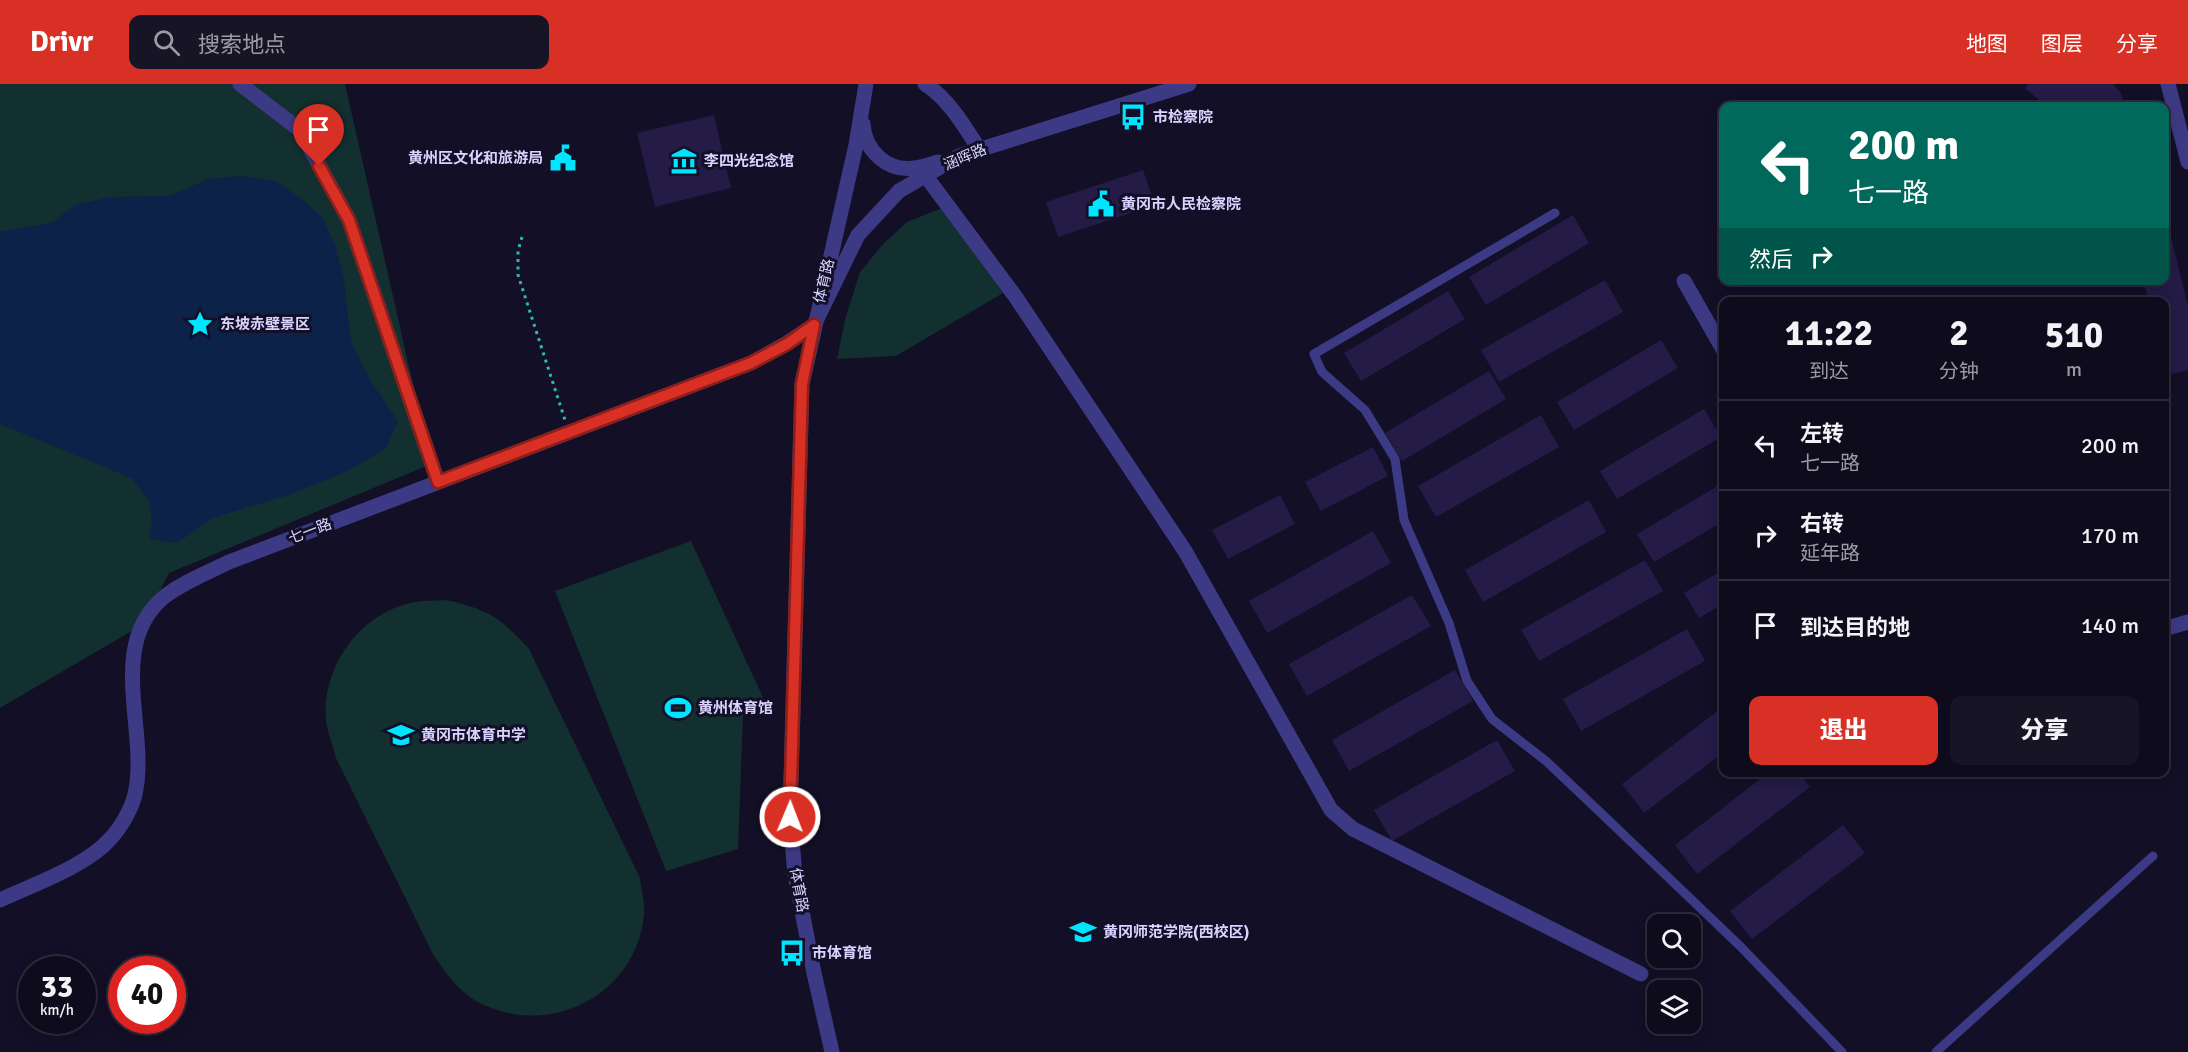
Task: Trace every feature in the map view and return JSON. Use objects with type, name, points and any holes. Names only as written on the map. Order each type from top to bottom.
[{"type":"street","points":[[240,84],[300,130],[349,220],[438,482]]},
{"type":"street","name":"体育路","points":[[832,1052],[795,875],[790,817],[799,436],[802,384],[866,84]]},
{"type":"street","points":[[925,84],[934,89],[965,127],[979,149]]},
{"type":"street","name":"涵晖路","points":[[814,325],[858,236],[899,191],[958,156],[1189,84]]},
{"type":"street","points":[[2168,84],[2188,162]]},
{"type":"street","points":[[862,107],[864,136],[874,152],[886,164],[899,168],[915,168],[958,156]]},
{"type":"street","points":[[926,175],[1015,296],[1185,550],[1331,810],[1353,829],[1641,974]]},
{"type":"street","points":[[1683,281],[1719,342]]},
{"type":"street","name":"七一路","points":[[0,900],[86,860],[111,838],[126,815],[136,791],[139,756],[131,677],[134,653],[139,634],[148,616],[163,598],[188,581],[229,562],[751,363],[787,344],[814,325]]},
{"type":"street","points":[[2169,628],[2188,622]]},
{"type":"lane","points":[[1555,213],[1314,354],[1322,372],[1365,410],[1395,459],[1404,520],[1449,622],[1467,681],[1492,719],[1546,761],[1603,815],[1740,946],[1842,1052]]},
{"type":"lane","points":[[1936,1052],[2153,856]]},
{"type":"path","points":[[522,237],[518,251],[518,275],[569,433]]},
{"type":"green space","name":"东坡赤壁景区","points":[[0,84],[345,84],[431,464],[169,573],[142,625],[0,708]]},
{"type":"green space","points":[[942,208],[1003,293],[896,356],[837,359],[845,320],[860,272],[884,243],[907,222]]},
{"type":"green space","name":"黄州体育馆","points":[[691,541],[765,702],[743,714],[738,849],[666,871],[555,591]]},
{"type":"green space","points":[[447,600],[473,607],[493,616],[510,629],[529,649],[640,878],[644,914],[638,942],[626,966],[609,986],[588,1001],[564,1011],[538,1015],[511,1014],[476,1001],[461,990],[449,976],[433,954],[336,758],[329,736],[326,701],[330,681],[337,662],[361,630],[377,617],[395,608],[419,601]]},
{"type":"water","points":[[239,176],[276,181],[322,217],[336,247],[344,279],[351,342],[372,383],[398,421],[386,448],[348,471],[289,495],[212,518],[177,543],[149,539],[152,523],[149,500],[131,478],[0,424],[0,232],[53,222],[75,205],[110,197],[170,196],[208,179]]},
{"type":"building","points":[[2028,84],[2113,84],[2121,93],[2124,102],[2041,102],[2025,88]]},
{"type":"building","name":"李四光纪念馆","points":[[714,115],[731,188],[655,207],[637,133]]},
{"type":"building","name":"黄冈市人民检察院","points":[[1143,170],[1155,205],[1058,237],[1046,202]]},
{"type":"building","points":[[1573,215],[1589,243],[1486,305],[1469,277]]},
{"type":"building","points":[[2169,237],[2171,237],[2188,306],[2188,370],[2169,375],[2169,297],[2148,297],[2144,285],[2169,285]]},
{"type":"building","points":[[1605,280],[1623,312],[1499,382],[1481,350]]},
{"type":"building","points":[[1448,291],[1465,319],[1361,381],[1344,353]]},
{"type":"building","points":[[1661,340],[1678,368],[1574,430],[1557,402]]},
{"type":"building","points":[[1489,371],[1506,399],[1402,461],[1385,433]]},
{"type":"building","points":[[1704,409],[1719,434],[1719,438],[1617,499],[1600,471]]},
{"type":"building","points":[[1541,415],[1559,447],[1436,517],[1418,486]]},
{"type":"building","points":[[1373,447],[1388,476],[1321,511],[1305,482]]},
{"type":"building","points":[[1719,485],[1719,524],[1654,562],[1637,534]]},
{"type":"building","points":[[1280,495],[1295,524],[1228,559],[1212,530]]},
{"type":"building","points":[[1589,500],[1606,532],[1483,602],[1465,570]]},
{"type":"building","points":[[1373,531],[1391,563],[1267,633],[1249,601]]},
{"type":"building","points":[[1645,560],[1663,591],[1539,661],[1521,630]]},
{"type":"building","points":[[1719,572],[1719,606],[1699,618],[1684,593]]},
{"type":"building","points":[[1412,595],[1431,626],[1307,696],[1289,664]]},
{"type":"building","points":[[1687,629],[1705,661],[1581,731],[1563,699]]},
{"type":"building","points":[[1455,670],[1473,701],[1349,771],[1332,740]]},
{"type":"building","points":[[1719,710],[1719,756],[1644,813],[1622,784]]},
{"type":"building","points":[[1497,740],[1515,771],[1392,841],[1374,810]]},
{"type":"building","points":[[1763,777],[1802,777],[1810,787],[1697,874],[1675,845]]},
{"type":"building","points":[[1843,825],[1865,853],[1752,939],[1730,911]]},
{"type":"place","name":"市检察院","points":[[1133,117]]},
{"type":"place","name":"黄州区文化和旅游局","points":[[563,158]]},
{"type":"place","name":"李四光纪念馆","points":[[684,161]]},
{"type":"place","name":"黄冈市人民检察院","points":[[1101,204]]},
{"type":"place","name":"东坡赤壁景区","points":[[200,324]]},
{"type":"place","name":"黄州体育馆","points":[[678,708]]},
{"type":"place","name":"黄冈市体育中学","points":[[401,735]]},
{"type":"place","name":"黄冈师范学院(西校区)","points":[[1083,932]]},
{"type":"place","name":"市体育馆","points":[[792,953]]},
{"type":"route","points":[[319,166],[349,220],[438,482],[751,363],[787,344],[814,325],[802,384],[790,817]]}]
